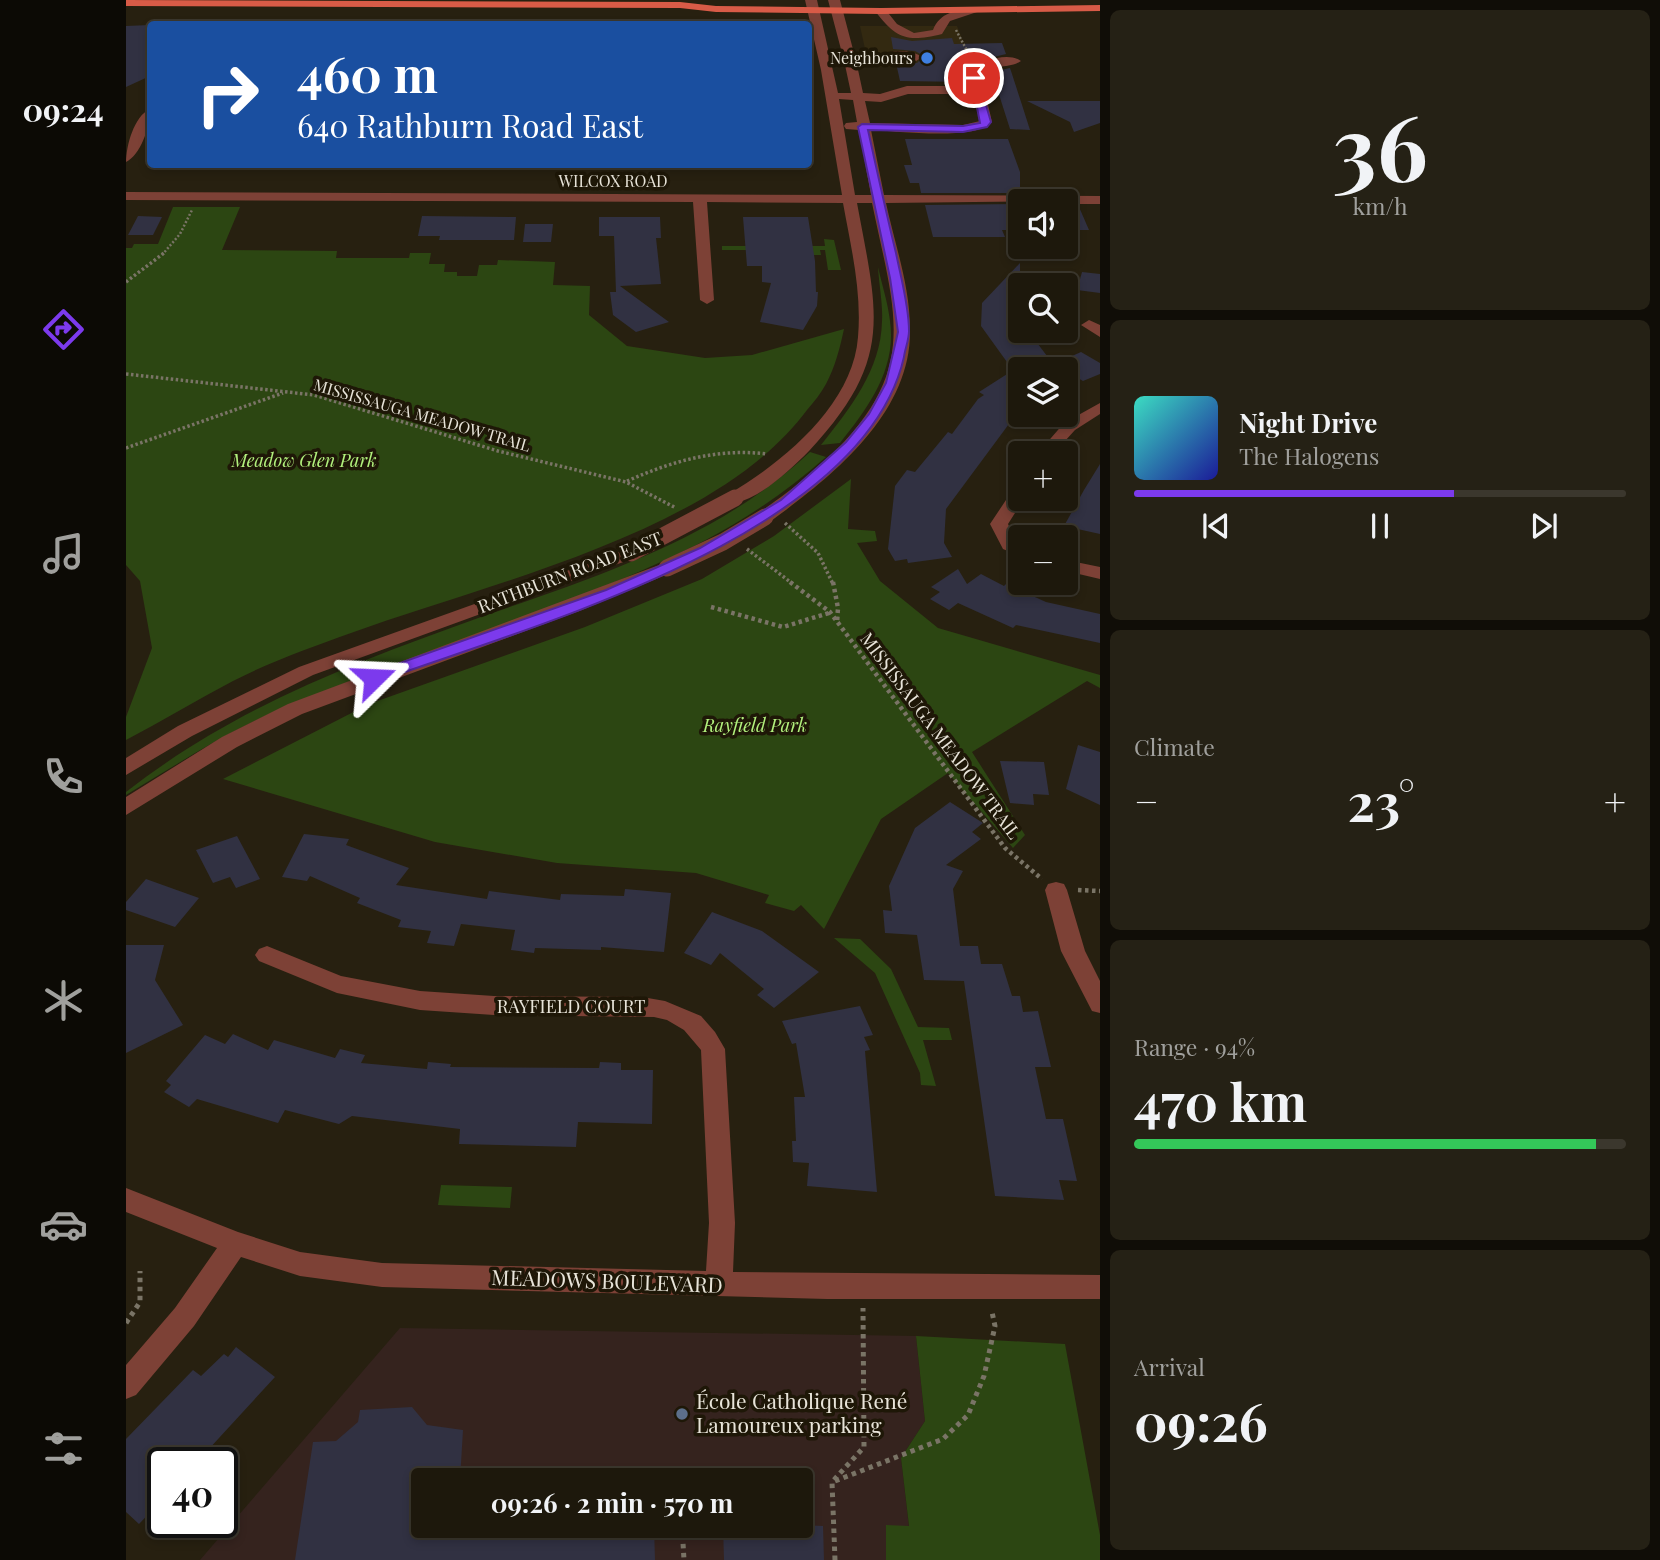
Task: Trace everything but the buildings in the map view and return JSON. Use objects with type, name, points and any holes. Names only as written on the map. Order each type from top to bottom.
[{"type":"main road","points":[[126,3],[680,5],[716,9],[812,4],[1028,3],[1069,8]]},
{"type":"main road","points":[[835,4],[881,11],[1100,8]]},
{"type":"street","name":"RATHBURN ROAD EAST","points":[[126,768],[185,732],[306,671],[396,637],[533,591],[631,553],[735,498],[786,463],[805,445],[831,414],[857,374],[866,343],[867,313],[833,96],[812,4]]},
{"type":"street","name":"RATHBURN ROAD EAST","points":[[126,807],[208,754],[293,710],[413,663],[611,593],[667,568],[765,517],[786,503],[851,445],[874,416],[892,383],[903,332],[896,278],[862,127],[851,60],[835,4]]},
{"type":"street","points":[[881,11],[893,26],[912,37],[938,32],[938,26],[947,16],[973,10]]},
{"type":"street","points":[[826,62],[870,61],[898,54],[916,57]]},
{"type":"street","points":[[837,126],[963,129],[983,125],[986,122],[974,78],[979,68],[1015,61]]},
{"type":"street","points":[[833,96],[881,98],[907,90],[978,90]]},
{"type":"street","points":[[126,158],[147,119]]},
{"type":"street","name":"WILCOX ROAD","points":[[126,196],[1100,200]]},
{"type":"street","points":[[700,198],[707,300]]},
{"type":"street","points":[[1054,441],[1074,421],[1100,408]]},
{"type":"street","points":[[1008,510],[999,524],[1008,543]]},
{"type":"street","points":[[1078,568],[1100,573]]},
{"type":"street","points":[[1056,890],[1073,951],[1100,1004]]},
{"type":"street","name":"RAYFIELD COURT","points":[[267,955],[344,986],[413,1001],[484,1006],[642,1006],[667,1009],[694,1023],[713,1049],[722,1223],[719,1285]]},
{"type":"street","name":"MEADOWS BOULEVARD","points":[[126,1200],[235,1243],[300,1264],[382,1275],[719,1285],[1100,1287]]},
{"type":"street","points":[[126,1385],[166,1343],[212,1282],[235,1243]]},
{"type":"path","points":[[954,26],[979,68]]},
{"type":"path","points":[[126,282],[164,256],[183,233],[197,196]]},
{"type":"path","name":"MISSISSAUGA MEADOW TRAIL","points":[[126,374],[314,395],[498,451],[626,482],[693,457],[732,451],[771,455]]},
{"type":"path","points":[[126,448],[285,392]]},
{"type":"path","name":"MISSISSAUGA MEADOW TRAIL","points":[[785,523],[810,541],[826,568],[837,594],[839,606],[836,624],[939,757],[1005,848],[1056,890]]},
{"type":"path","points":[[711,607],[783,627],[830,612]]},
{"type":"path","points":[[126,1323],[140,1303],[140,1271]]},
{"type":"path","points":[[835,1560],[832,1482],[864,1447],[862,1286]]},
{"type":"path","points":[[832,1482],[943,1439],[968,1415],[984,1376],[995,1326],[992,1312]]},
{"type":"path","points":[[683,1538],[684,1560]]},
{"type":"shaded area","points":[[860,26],[957,26],[973,66],[869,67]]},
{"type":"shaded area","points":[[400,1328],[916,1336],[925,1421],[901,1458],[909,1527],[886,1560],[200,1560],[219,1538],[238,1538],[238,1516]]},
{"type":"green space","name":"Meadow Glen Park","points":[[173,207],[240,207],[222,250],[337,251],[336,258],[409,258],[410,253],[431,253],[429,264],[445,264],[444,272],[457,272],[457,276],[477,276],[479,265],[497,265],[498,260],[555,262],[553,285],[590,286],[589,315],[627,346],[705,358],[752,355],[844,329],[832,371],[815,401],[767,453],[717,490],[660,521],[597,548],[276,661],[233,681],[126,740],[126,717],[152,648],[140,581],[126,565],[126,248],[132,248],[134,244],[158,244]]},
{"type":"green space","points":[[824,239],[834,240],[841,270],[828,270],[825,250],[820,250],[821,255],[797,255],[796,250],[722,250],[722,246],[825,246]]},
{"type":"green space","points":[[878,267],[890,321],[891,339],[885,371],[870,402],[840,443],[821,445],[862,388],[876,356],[882,315]]},
{"type":"green space","points":[[810,452],[826,457],[759,508],[690,548],[578,597],[279,710],[220,739],[126,795],[126,792],[167,762],[209,735],[296,690],[387,652],[612,570],[696,532],[736,509]]},
{"type":"green space","name":"Rayfield Park","points":[[851,479],[848,529],[875,531],[877,541],[857,543],[880,581],[938,628],[1100,675],[1100,688],[1087,681],[972,752],[1025,835],[1013,848],[948,773],[881,819],[824,929],[801,905],[794,911],[765,903],[769,895],[696,873],[557,863],[435,842],[223,779],[369,704],[585,627],[702,579],[774,536]]},
{"type":"green space","points":[[834,938],[860,939],[891,969],[918,1027],[949,1028],[952,1040],[923,1040],[936,1086],[921,1085],[920,1073],[875,973]]},
{"type":"green space","points":[[441,1185],[512,1187],[510,1208],[438,1205]]},
{"type":"green space","points":[[916,1336],[1065,1344],[1100,1535],[1100,1560],[886,1560],[886,1525],[909,1526],[901,1458],[925,1421]]},
{"type":"place","name":"Neighbours","points":[[927,58]]},
{"type":"place","name":"École Catholique René Lamoureux parking","points":[[682,1414]]},
{"type":"route","points":[[374,678],[611,593],[704,551],[786,503],[851,445],[874,416],[892,383],[903,332],[896,278],[862,127],[963,129],[983,125],[986,122],[974,78]]}]
